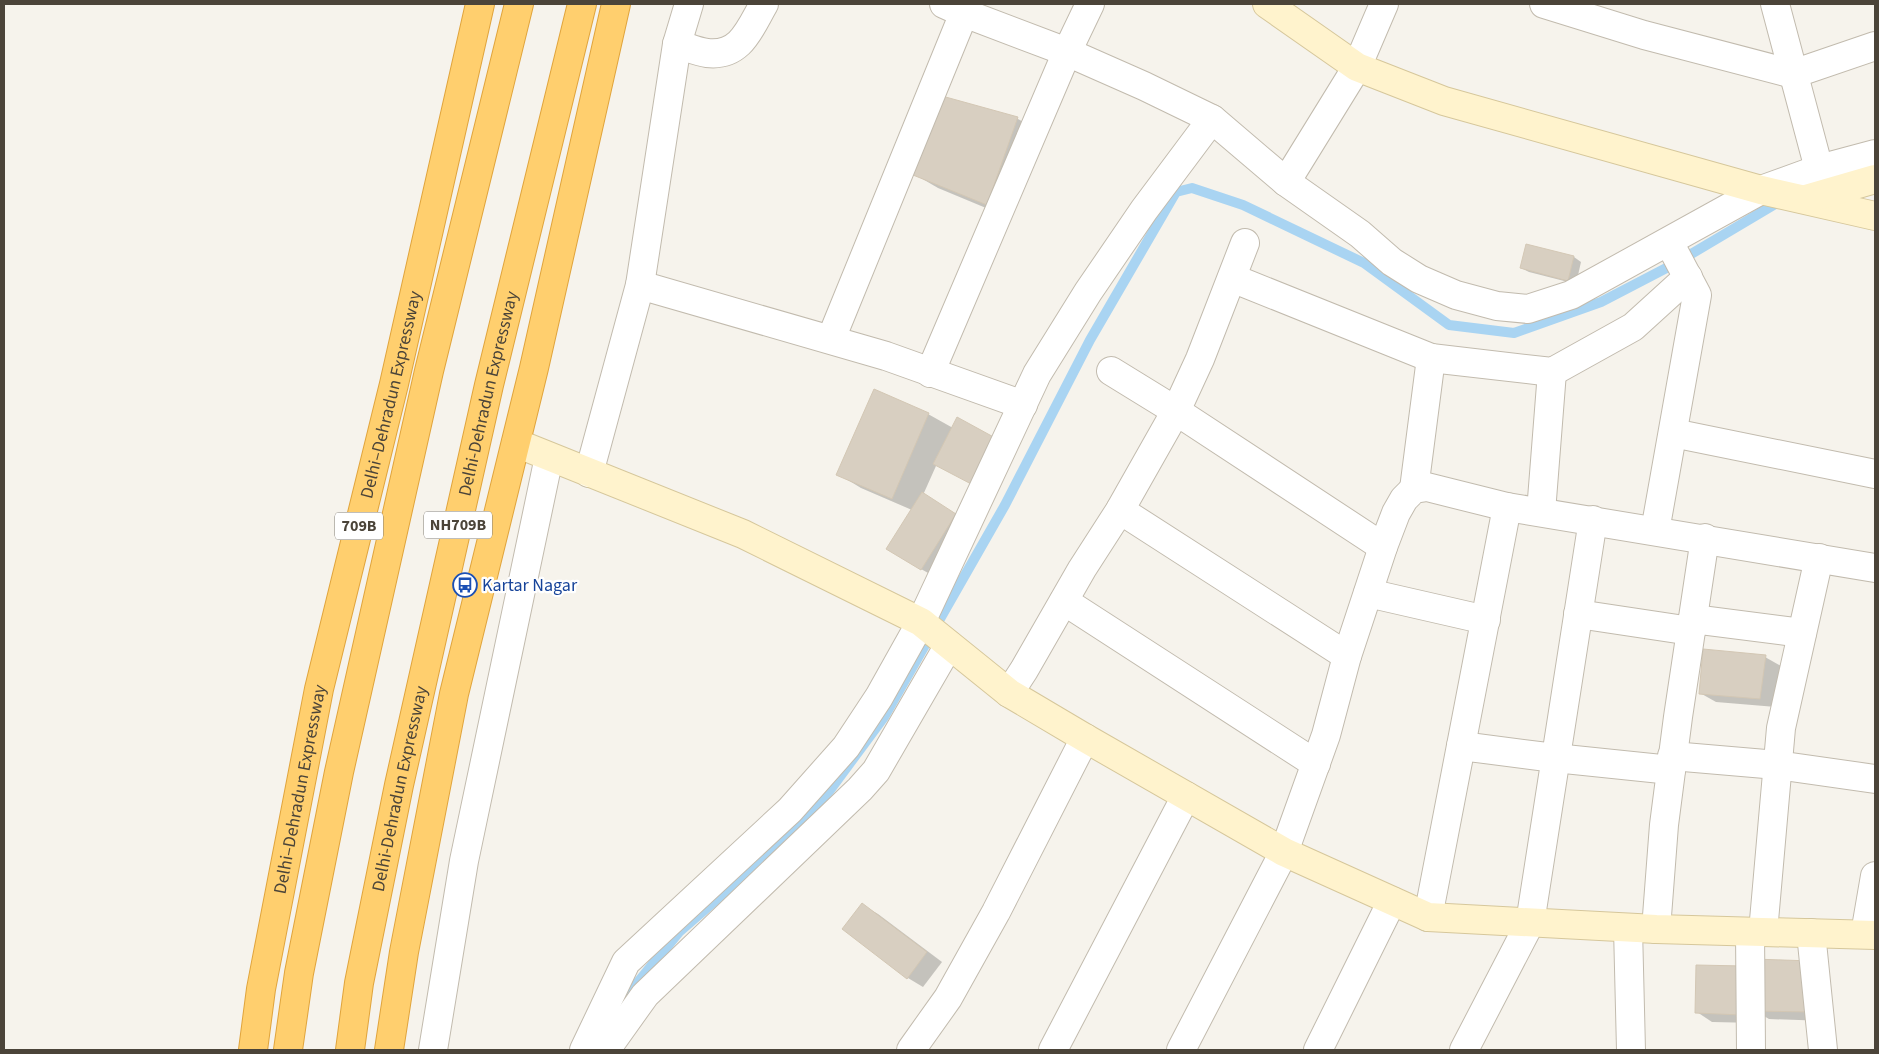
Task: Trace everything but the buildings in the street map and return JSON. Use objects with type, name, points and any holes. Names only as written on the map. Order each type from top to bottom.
[{"type":"highway","name":"Delhi–Dehradun Expressway","points":[[253,1050],[261,989],[319,689],[394,384],[480,4]]},
{"type":"highway","name":"NH709B","points":[[288,1050],[299,973],[339,772],[429,371],[518,4]]},
{"type":"highway","name":"Delhi-Dehradun Expressway","points":[[350,1050],[359,983],[401,775],[489,385],[582,4]]},
{"type":"highway","points":[[389,1050],[404,952],[454,694],[536,359],[616,4]]},
{"type":"street","points":[[589,473],[640,285],[677,44],[689,4]]},
{"type":"street","points":[[677,44],[707,53],[729,52],[742,41],[764,4]]},
{"type":"street","points":[[930,373],[1067,52],[1090,4]]},
{"type":"street","points":[[1267,4],[1357,67],[1444,100],[1783,195],[1875,216]]},
{"type":"street","points":[[1286,182],[1357,67],[1384,4]]},
{"type":"street","points":[[1544,4],[1644,35],[1794,74],[1875,46]]},
{"type":"street","points":[[1775,4],[1819,169]]},
{"type":"street","points":[[831,339],[954,8],[1067,52],[1212,119],[1286,182],[1360,234],[1392,262],[1419,279],[1456,295],[1497,306],[1528,308],[1678,258],[1783,195],[1819,169],[1875,154]]},
{"type":"street","points":[[607,1050],[645,995],[860,789],[876,771],[934,633],[1023,405],[1037,374],[1083,299],[1144,210],[1212,119]]},
{"type":"street","points":[[1783,195],[1875,179]]},
{"type":"street","points":[[1009,693],[1097,544],[1120,510],[1176,411],[1200,359],[1245,243]]},
{"type":"street","points":[[1232,278],[1431,358],[1552,372],[1632,327],[1678,258]]},
{"type":"street","points":[[1655,531],[1697,295],[1678,258]]},
{"type":"street","points":[[640,285],[886,356],[1023,405]]},
{"type":"street","points":[[1414,489],[1431,358]]},
{"type":"street","points":[[1111,371],[1176,411],[1384,547]]},
{"type":"street","points":[[1541,512],[1552,372]]},
{"type":"street","points":[[1673,433],[1875,474]]},
{"type":"street","points":[[516,443],[743,534],[934,633],[1009,693],[1085,738],[1284,852],[1428,917],[1628,928],[1870,935],[1875,876]]},
{"type":"street","points":[[433,1050],[464,861],[549,457]]},
{"type":"street","points":[[1181,1050],[1284,852],[1326,735],[1347,656],[1396,513],[1404,499],[1414,489],[1428,487],[1508,507],[1705,538],[1875,568]]},
{"type":"street","points":[[1428,917],[1508,507]]},
{"type":"street","points":[[1120,510],[1347,656]]},
{"type":"street","points":[[1464,1050],[1530,923],[1593,520]]},
{"type":"street","points":[[1656,929],[1664,825],[1705,538]]},
{"type":"street","points":[[1751,1050],[1756,932],[1781,728],[1819,558]]},
{"type":"street","points":[[1368,593],[1486,620]]},
{"type":"street","points":[[1064,601],[1316,764]]},
{"type":"street","points":[[1578,614],[1802,633]]},
{"type":"street","points":[[584,1050],[626,962],[790,810],[846,747],[879,697],[934,633]]},
{"type":"street","points":[[910,1050],[948,998],[996,912],[1085,738]]},
{"type":"street","points":[[1461,746],[1556,758],[1777,765],[1875,779]]},
{"type":"street","points":[[1053,1050],[1186,796]]},
{"type":"street","points":[[1318,1050],[1392,902]]},
{"type":"street","points":[[1628,928],[1631,1050]]},
{"type":"street","points":[[1811,933],[1823,1050]]},
{"type":"waterway","points":[[617,1008],[679,932],[796,831],[830,790],[884,717],[1005,505],[1090,340],[1176,192],[1192,188],[1243,205],[1364,263],[1449,325],[1514,333],[1601,302],[1676,263],[1782,200]]},
{"type":"place","name":"Kartar Nagar","points":[[465,585]]}]
